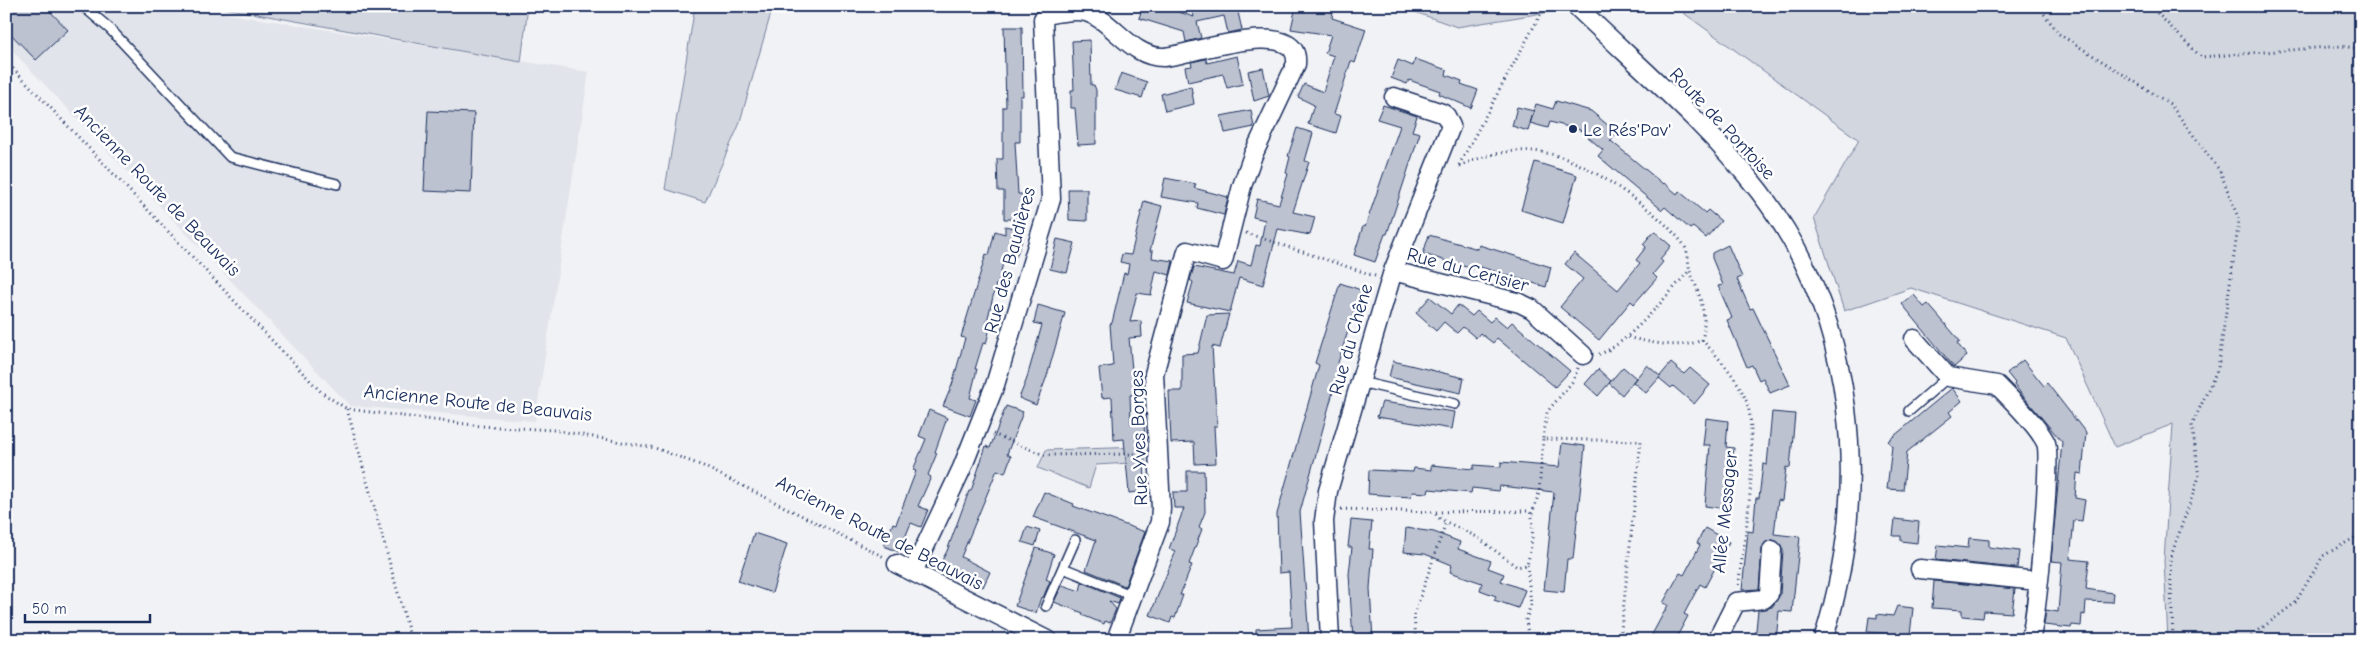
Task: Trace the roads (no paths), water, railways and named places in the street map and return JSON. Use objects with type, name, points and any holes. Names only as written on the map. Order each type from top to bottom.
[{"type":"street","name":"Route de Pontoise","points":[[1576,6],[1697,123],[1760,192],[1792,240],[1826,314],[1842,375],[1851,478],[1841,568],[1823,640]]},
{"type":"street","name":"Rue des Baudières","points":[[913,572],[962,468],[998,376],[1051,199],[1043,19],[1053,13],[1085,12],[1139,50],[1157,57],[1166,57]]},
{"type":"street","name":"Rue Yves Borges","points":[[1116,640],[1160,522],[1162,508],[1154,374],[1187,251],[1223,261],[1242,186],[1253,155],[1296,64],[1295,52],[1291,48],[1275,41],[1251,39],[1166,57]]},
{"type":"street","name":"Rue du Chêne","points":[[1330,640],[1325,508],[1328,491],[1391,276],[1451,126],[1446,116],[1442,113],[1394,97]]},
{"type":"street","name":"Rue du Cerisier","points":[[1391,276],[1520,303],[1532,309],[1583,355]]},
{"type":"street","points":[[1914,339],[1948,377],[1997,385],[2045,442],[2048,462],[2038,581],[2030,640]]},
{"type":"street","points":[[1717,640],[1736,602],[1764,599],[1769,594],[1772,550]]},
{"type":"street","name":"Ancienne Route de Beauvais","points":[[898,564],[1046,640]]},
{"type":"street","points":[[1920,568],[2038,581]]},
{"type":"lane","points":[[83,6],[110,28],[230,157],[337,184]]},
{"type":"lane","points":[[1910,411],[1948,377]]},
{"type":"lane","points":[[1360,382],[1455,404]]},
{"type":"lane","points":[[1046,606],[1074,540]]},
{"type":"lane","points":[[1063,568],[1133,596]]},
{"type":"place","name":"Le Rés'Pav'","points":[[1573,129]]}]
